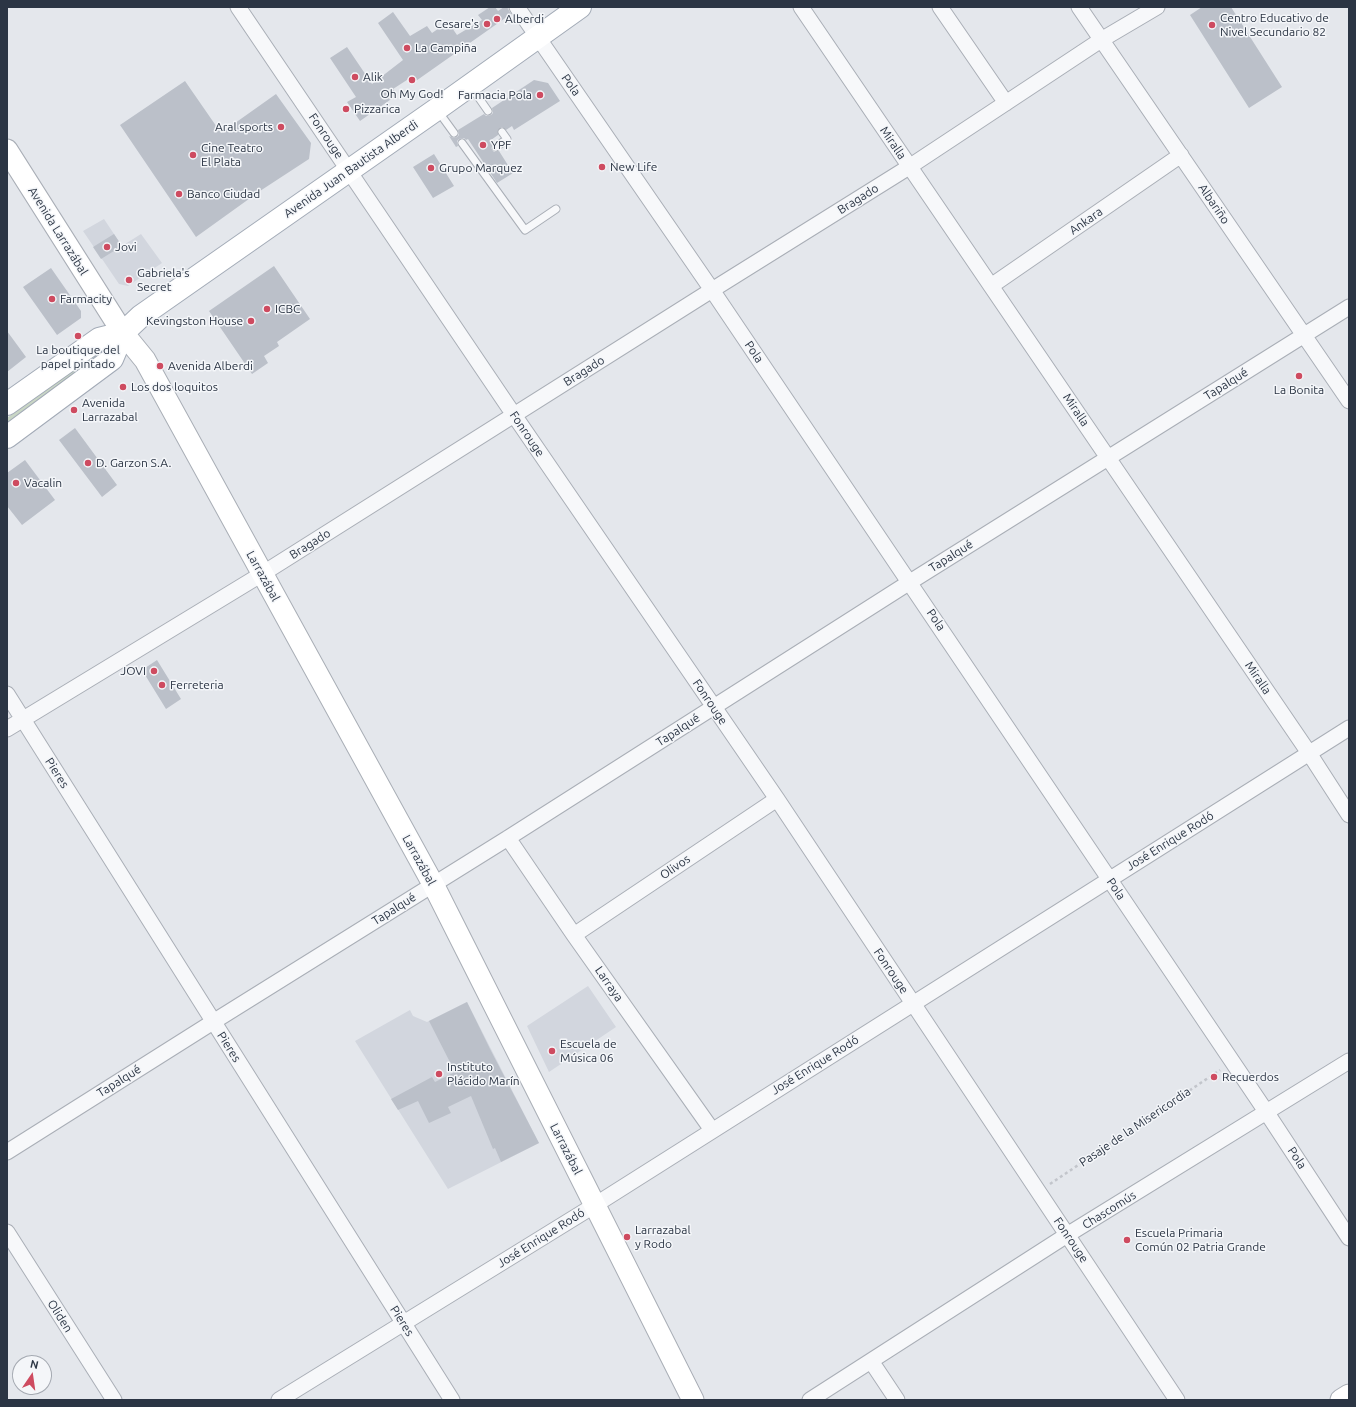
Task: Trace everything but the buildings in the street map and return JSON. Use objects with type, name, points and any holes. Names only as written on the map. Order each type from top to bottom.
[{"type":"main road","name":"Avenida Juan Bautista Alberdi","points":[[7,437],[112,359],[123,333],[141,316],[580,7]]},
{"type":"main road","name":"Avenida Juan Bautista Alberdi","points":[[7,404],[99,339],[123,333]]},
{"type":"street","name":"Fonrouge","points":[[238,7],[514,415],[777,799],[1177,1400]]},
{"type":"street","name":"Pola","points":[[517,7],[712,290],[910,582],[1267,1113],[1349,1238]]},
{"type":"street","name":"Miralla","points":[[800,7],[1108,457],[1309,753],[1349,815]]},
{"type":"street","points":[[940,7],[1006,103]]},
{"type":"street","name":"Albariño","points":[[1079,7],[1349,401]]},
{"type":"street","name":"Bragado","points":[[7,729],[262,574],[909,167],[1101,40],[1157,7]]},
{"type":"street","name":"Avenida Larrazábal","points":[[7,150],[123,333]]},
{"type":"street","name":"Ankara","points":[[991,286],[1181,155]]},
{"type":"street","name":"Tapalqué","points":[[7,1152],[508,838],[1108,457],[1349,307]]},
{"type":"street","name":"Larrazábal","points":[[123,333],[145,360],[433,884],[693,1400]]},
{"type":"street","name":"Pieres","points":[[7,694],[452,1400]]},
{"type":"street","name":"José Enrique Rodó","points":[[279,1400],[403,1322],[595,1205],[912,1003],[1349,728]]},
{"type":"street","name":"Olivos","points":[[574,935],[777,799]]},
{"type":"street","name":"Larraya","points":[[508,838],[574,935],[712,1130]]},
{"type":"street","name":"Chascomús","points":[[810,1400],[1067,1235],[1349,1061]]},
{"type":"street","name":"Oliden","points":[[7,1232],[114,1400]]},
{"type":"street","points":[[871,1361],[897,1400]]},
{"type":"street","points":[[1341,1400],[1349,1395]]},
{"type":"lane","points":[[470,85],[488,111]]},
{"type":"lane","points":[[437,109],[454,133]]},
{"type":"lane","points":[[496,147],[507,139],[502,132]]},
{"type":"lane","points":[[462,143],[478,160],[525,230],[556,209]]},
{"type":"path","name":"Pasaje de la Misericordia","points":[[1038,1192],[1232,1062]]},
{"type":"shaded area","points":[[104,219],[122,246],[141,234],[162,263],[128,286],[119,284],[83,231]]},
{"type":"shaded area","points":[[588,986],[616,1027],[549,1072],[527,1026]]},
{"type":"shaded area","name":"Instituto Plácido Marín","points":[[467,1002],[539,1143],[448,1189],[355,1041],[410,1010],[413,1016],[427,1022]]},
{"type":"green space","points":[[98,352],[101,356],[7,425],[7,418]]},
{"type":"place","name":"Alberdi","points":[[497,19]]},
{"type":"place","name":"Cesare's","points":[[487,24]]},
{"type":"place","name":"Centro Educativo de Nivel Secundario 82","points":[[1212,25]]},
{"type":"place","name":"La Campiña","points":[[407,48]]},
{"type":"place","name":"Alik","points":[[355,77]]},
{"type":"place","name":"Oh My God!","points":[[412,80]]},
{"type":"place","name":"Farmacia Pola","points":[[540,95]]},
{"type":"place","name":"Pizzarica","points":[[346,109]]},
{"type":"place","name":"Aral sports","points":[[281,127]]},
{"type":"place","name":"YPF","points":[[483,145]]},
{"type":"place","name":"Cine Teatro El Plata","points":[[193,155]]},
{"type":"place","name":"New Life","points":[[602,167]]},
{"type":"place","name":"Grupo Marquez","points":[[431,168]]},
{"type":"place","name":"Banco Ciudad","points":[[179,194]]},
{"type":"place","name":"Jovi","points":[[107,247]]},
{"type":"place","name":"Gabriela's Secret","points":[[129,280]]},
{"type":"place","name":"Farmacity","points":[[52,299]]},
{"type":"place","name":"ICBC","points":[[267,309]]},
{"type":"place","name":"Kevingston House","points":[[251,321]]},
{"type":"place","name":"La boutique del papel pintado","points":[[78,336]]},
{"type":"place","name":"Avenida Alberdi","points":[[160,366]]},
{"type":"place","name":"La Bonita","points":[[1299,376]]},
{"type":"place","name":"Los dos loquitos","points":[[123,387]]},
{"type":"place","name":"Avenida Larrazabal","points":[[74,410]]},
{"type":"place","name":"D. Garzon S.A.","points":[[88,463]]},
{"type":"place","name":"Vacalin","points":[[16,483]]},
{"type":"place","name":"JOVI","points":[[154,671]]},
{"type":"place","name":"Ferreteria","points":[[162,685]]},
{"type":"place","name":"Escuela de Música 06","points":[[552,1051]]},
{"type":"place","name":"Instituto Plácido Marín","points":[[439,1074]]},
{"type":"place","name":"Recuerdos","points":[[1214,1077]]},
{"type":"place","name":"Larrazabal y Rodo","points":[[627,1237]]},
{"type":"place","name":"Escuela Primaria Común 02 Patria Grande","points":[[1127,1240]]}]
